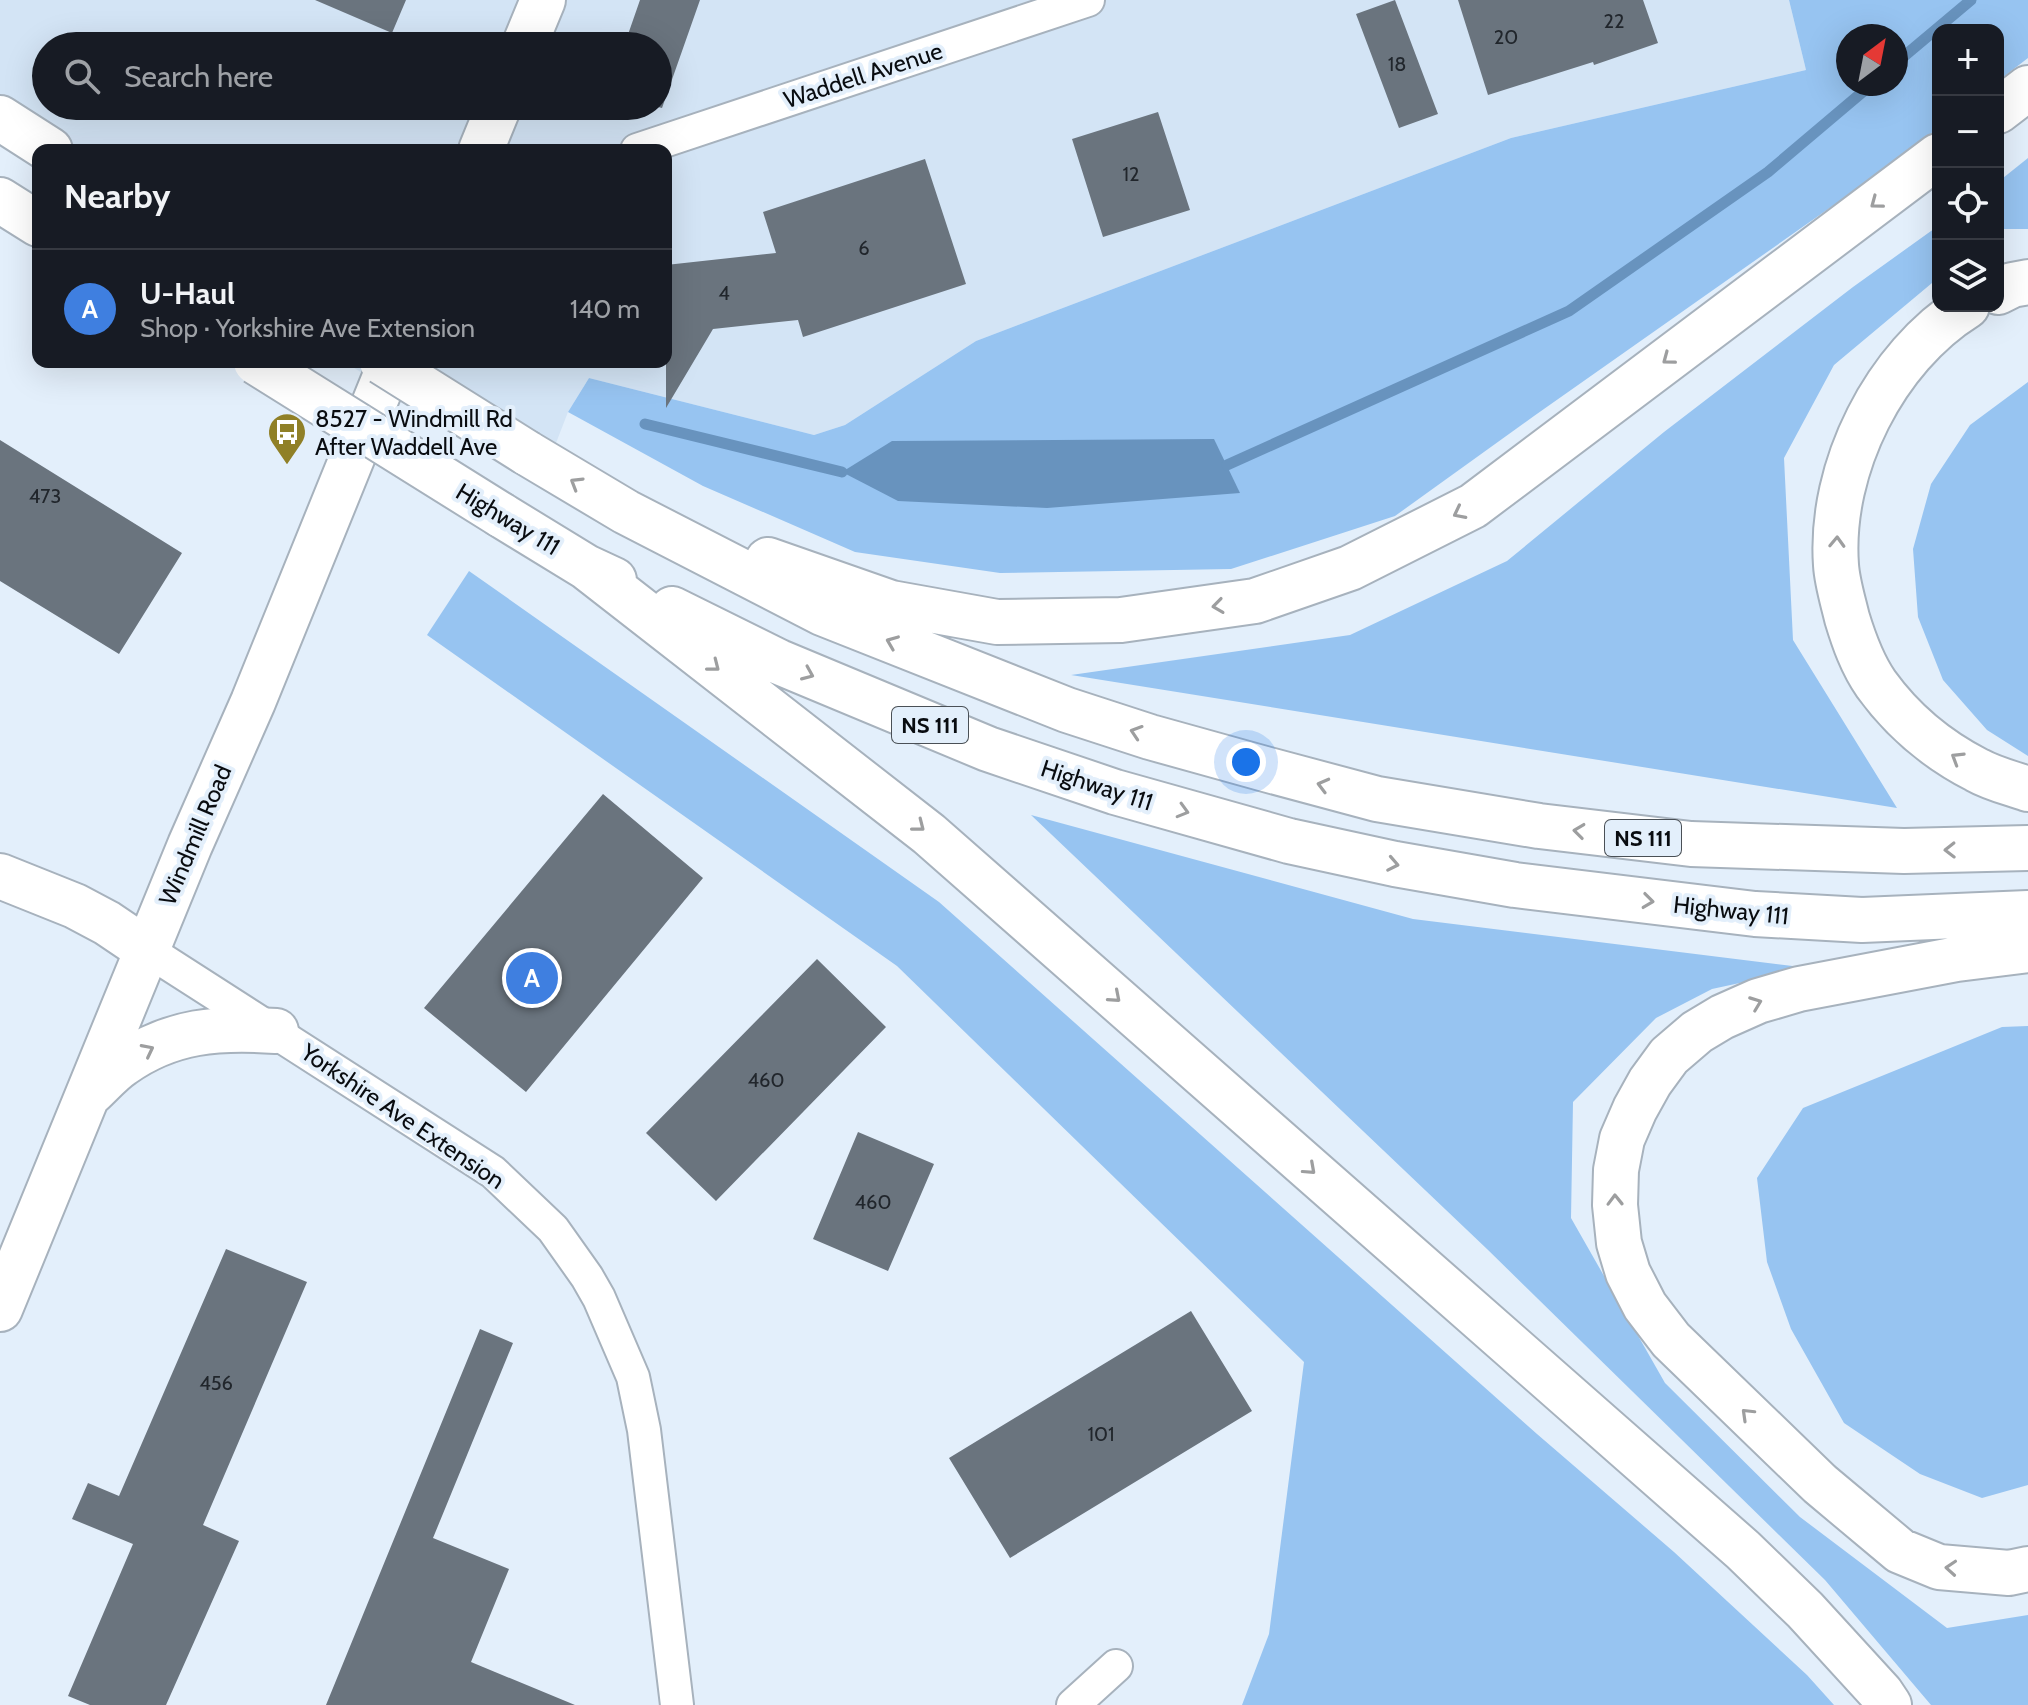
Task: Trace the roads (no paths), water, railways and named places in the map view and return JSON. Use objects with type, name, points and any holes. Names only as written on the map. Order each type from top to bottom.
[{"type":"main road","points":[[530,32],[543,0]]},
{"type":"main road","points":[[2004,106],[2028,88]]},
{"type":"main road","points":[[4,119],[41,144]]},
{"type":"main road","points":[[483,144],[493,120]]},
{"type":"main road","points":[[626,512],[891,603],[997,622],[1121,620],[1255,601],[1350,568],[1473,506],[1932,161]]},
{"type":"main road","points":[[0,200],[32,220]]},
{"type":"main road","points":[[2004,289],[2028,282]]},
{"type":"main road","points":[[1959,312],[1928,336],[1901,364],[1874,404],[1845,478],[1838,518],[1836,565],[1854,644],[1875,683],[1900,713],[1936,745],[1978,771],[2028,789]]},
{"type":"main road","name":"Highway 111","points":[[266,368],[586,567],[779,662],[988,749],[1115,792],[1289,841],[1515,885],[1755,914],[1862,920],[2028,913]]},
{"type":"main road","name":"Windmill Road","points":[[0,1309],[389,368]]},
{"type":"main road","name":"NS 111","points":[[392,368],[626,512],[822,613],[1067,710],[1164,741],[1377,799],[1539,826],[1691,844],[1904,851],[2028,848]]},
{"type":"main road","points":[[586,567],[929,834],[1743,1550],[1805,1610],[1889,1705]]},
{"type":"main road","points":[[0,876],[75,906],[147,950]]},
{"type":"main road","points":[[2028,950],[1957,959],[1799,989],[1758,1001],[1697,1032],[1669,1056],[1635,1109],[1622,1139],[1616,1170],[1615,1205],[1619,1243],[1628,1273],[1645,1306],[1671,1340],[1820,1484],[1900,1551],[1939,1567],[2009,1573],[2028,1569]]},
{"type":"main road","points":[[87,1098],[121,1065],[151,1047],[176,1038],[206,1030],[241,1028],[276,1031]]},
{"type":"street","name":"Waddell Avenue","points":[[655,144],[1088,0]]},
{"type":"street","name":"Yorkshire Ave Extension","points":[[147,950],[493,1172],[553,1229],[587,1277],[623,1352],[638,1400],[677,1705]]},
{"type":"street","points":[[1073,1705],[1116,1666]]},
{"type":"waterway","points":[[1908,53],[1971,0]]},
{"type":"waterway","points":[[1227,465],[1569,311],[1768,172],[1858,96]]},
{"type":"waterway","points":[[645,424],[842,472]]},
{"type":"place","name":"8527 - Windmill Rd After Waddell Ave","points":[[287,466]]},
{"type":"place","name":"U-Haul","points":[[532,978]]}]
